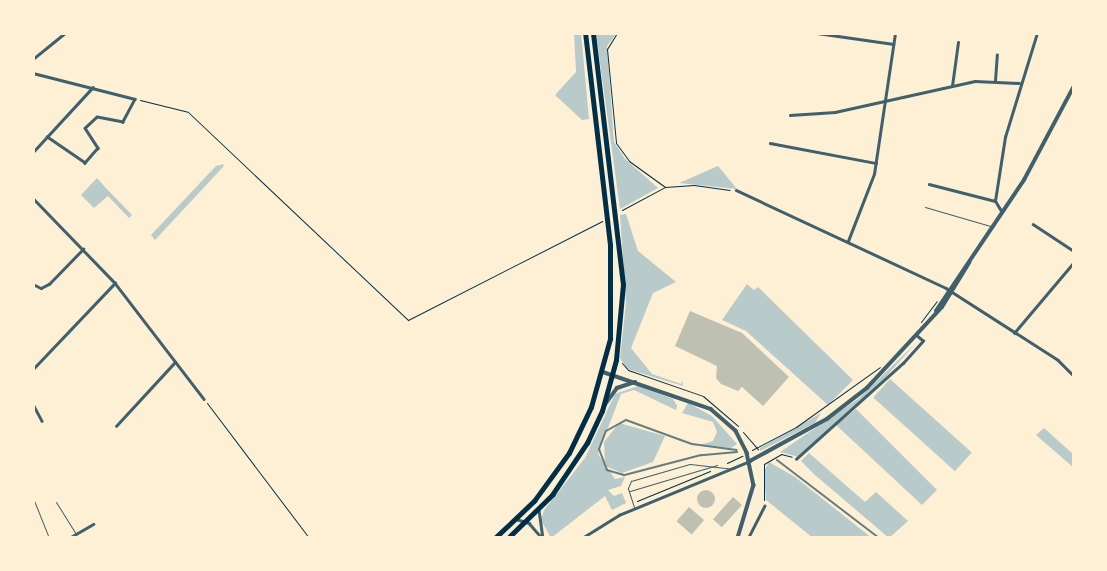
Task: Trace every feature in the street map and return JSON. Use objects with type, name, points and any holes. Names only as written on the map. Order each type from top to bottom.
[{"type":"main road","points":[[495,538],[516,519],[569,453],[603,372],[612,309],[607,214],[585,33]]},
{"type":"main road","points":[[508,538],[539,509],[574,464],[602,411],[612,375],[623,285],[617,213],[593,33]]},
{"type":"street","points":[[33,59],[65,33]]},
{"type":"street","points":[[817,33],[893,44]]},
{"type":"street","points":[[848,241],[876,163],[895,33]]},
{"type":"street","points":[[995,201],[1020,83],[1037,33]]},
{"type":"street","points":[[952,86],[958,42]]},
{"type":"street","points":[[995,81],[997,55]]},
{"type":"street","points":[[33,73],[135,99],[123,122],[97,117],[85,128],[98,148],[85,163],[47,137]]},
{"type":"street","points":[[790,116],[886,102],[952,86],[995,81],[1020,83]]},
{"type":"street","points":[[582,538],[634,509],[750,461],[851,402],[917,335],[951,291],[1002,212],[1074,86]]},
{"type":"street","points":[[33,152],[93,88]]},
{"type":"street","points":[[770,143],[876,163]]},
{"type":"street","points":[[929,184],[995,201],[1002,212]]},
{"type":"street","points":[[736,190],[951,291],[1068,369],[1074,376]]},
{"type":"street","points":[[33,198],[115,283],[204,399]]},
{"type":"street","points":[[1033,224],[1074,251]]},
{"type":"street","points":[[33,284],[41,288],[49,284],[83,249]]},
{"type":"street","points":[[1014,333],[1074,262]]},
{"type":"street","points":[[33,369],[115,283]]},
{"type":"street","points":[[796,459],[903,363],[923,341],[917,335]]},
{"type":"street","points":[[116,426],[175,362]]},
{"type":"street","points":[[1068,369],[1074,364]]},
{"type":"street","points":[[603,372],[711,409],[736,431],[750,461],[753,497],[738,538]]},
{"type":"street","points":[[602,411],[617,388],[637,382]]},
{"type":"street","points":[[33,404],[42,421]]},
{"type":"street","points":[[748,538],[764,506]]},
{"type":"street","points":[[539,509],[541,538]]},
{"type":"street","points":[[516,519],[526,522],[541,538]]},
{"type":"street","points":[[68,538],[93,524]]},
{"type":"street","points":[[515,538],[541,538]]},
{"type":"lane","points":[[925,207],[992,227]]},
{"type":"lane","points":[[628,491],[635,480],[690,464],[719,464],[734,469]]},
{"type":"lane","points":[[628,491],[719,464]]},
{"type":"lane","points":[[628,491],[634,509]]},
{"type":"lane","points":[[33,498],[49,538]]},
{"type":"lane","points":[[55,502],[75,536]]},
{"type":"path","points":[[617,33],[607,49],[616,143],[629,161],[665,187]]},
{"type":"path","points":[[135,99],[188,112],[408,320],[606,220]]},
{"type":"path","points":[[617,213],[665,187],[694,185],[736,190]]},
{"type":"path","points":[[919,325],[939,297]]},
{"type":"path","points":[[757,447],[796,426],[880,366]]},
{"type":"path","points":[[204,399],[309,538]]},
{"type":"path","points":[[764,506],[764,464],[781,454],[796,459]]},
{"type":"path","points":[[632,503],[730,462]]},
{"type":"shaded area","points":[[574,33],[581,33],[589,119],[582,120],[555,95],[576,72]]},
{"type":"shaded area","points":[[596,33],[617,33],[607,46],[614,142],[625,159],[658,188],[620,209]]},
{"type":"shaded area","points":[[224,164],[155,240],[151,235],[216,166]]},
{"type":"shaded area","points":[[718,166],[737,189],[679,183],[686,180]]},
{"type":"shaded area","points":[[97,178],[132,215],[129,218],[108,196],[94,208],[81,195]]},
{"type":"shaded area","points":[[626,214],[638,251],[676,282],[653,293],[631,348],[652,374],[681,384],[682,381],[683,386],[627,369],[620,358],[626,303],[620,215]]},
{"type":"shaded area","points":[[747,284],[754,290],[758,287],[853,380],[828,405],[746,331],[722,320]]},
{"type":"shaded area","points":[[916,343],[885,378],[799,457],[780,452],[858,399]]},
{"type":"shaded area","points":[[890,379],[972,453],[955,471],[873,398]]},
{"type":"shaded area","points":[[638,386],[673,399],[677,406],[676,410],[634,390],[621,394],[598,454],[615,479],[625,477],[621,486],[608,490],[614,496],[622,493],[626,503],[612,510],[605,496],[551,538],[541,520],[544,510],[585,458],[615,394]]},
{"type":"shaded area","points":[[688,403],[712,416],[737,444],[731,448],[700,445],[713,441],[717,432],[713,422],[682,413]]},
{"type":"shaded area","points":[[856,409],[937,490],[922,505],[836,425]]},
{"type":"shaded area","points":[[821,413],[815,423],[760,451],[760,448]]},
{"type":"shaded area","points":[[619,423],[665,436],[653,462],[622,473],[605,466],[604,442]]},
{"type":"shaded area","points":[[1044,428],[1074,455],[1074,468],[1036,435]]},
{"type":"shaded area","points":[[809,453],[865,502],[876,492],[908,521],[889,538],[801,461]]},
{"type":"shaded area","points":[[769,462],[795,477],[872,538],[813,538],[766,500],[764,471]]},
{"type":"building","points":[[690,311],[742,333],[789,377],[763,406],[742,387],[738,391],[721,384],[716,378],[717,366],[675,346]]},
{"type":"building","points":[[706,490],[712,493],[715,499],[712,505],[706,508],[700,505],[697,499],[700,493]]},
{"type":"building","points":[[733,497],[742,505],[722,527],[713,519]]},
{"type":"building","points":[[689,507],[704,520],[692,534],[677,521]]},
{"type":"tram line","points":[[737,450],[692,444],[626,420],[606,431],[599,449],[607,470],[624,475],[701,455],[737,452]]},
{"type":"tram line","points":[[777,460],[879,538]]}]
